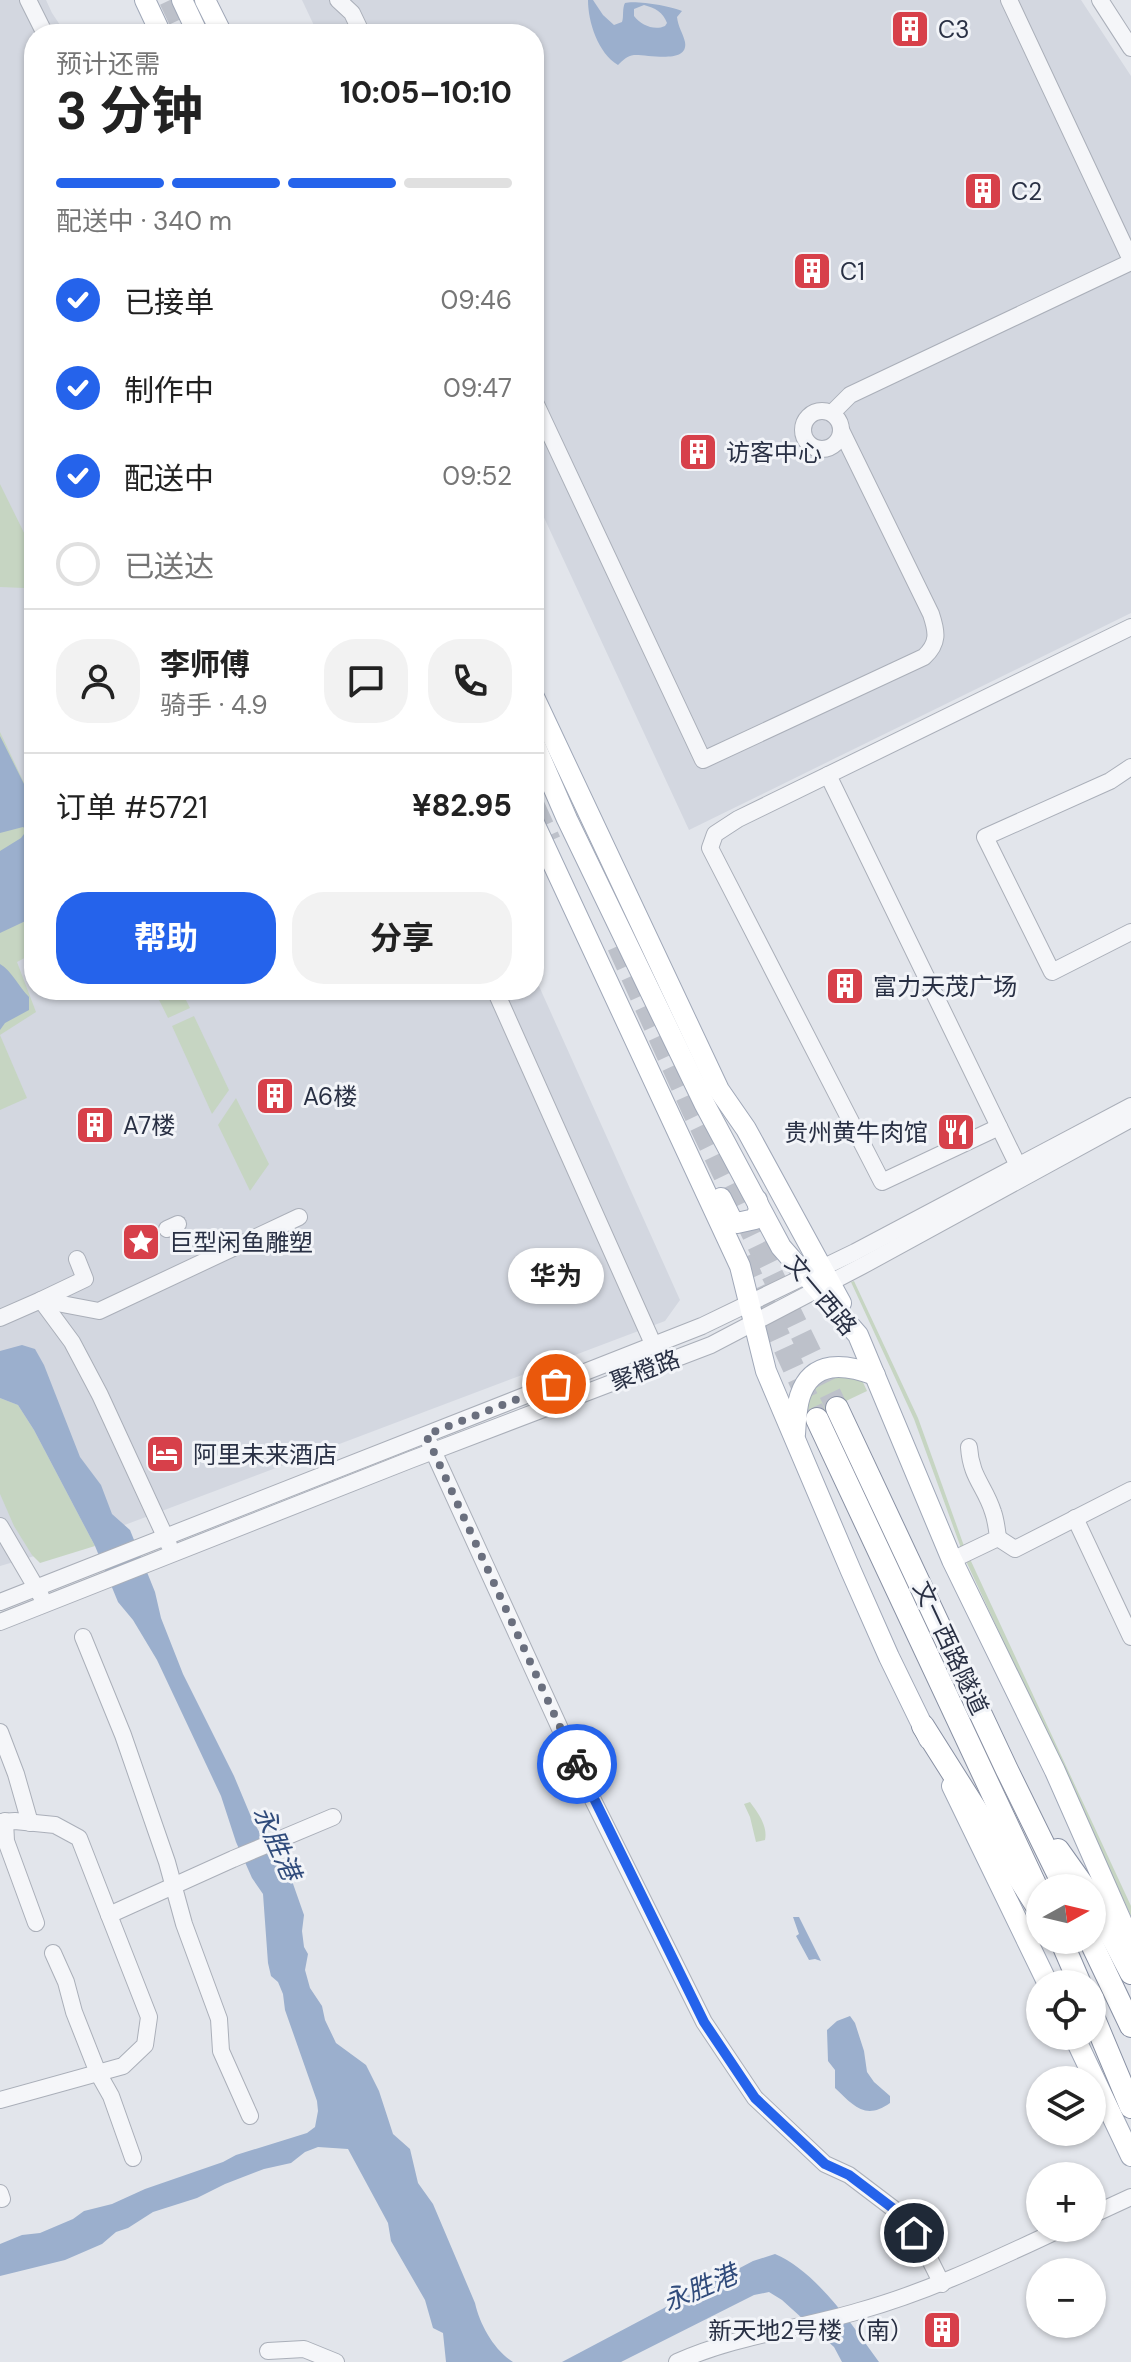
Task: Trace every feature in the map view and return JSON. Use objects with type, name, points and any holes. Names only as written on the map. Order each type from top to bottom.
[{"type":"highway","name":"文一西路隧道","points":[[1031,1874],[827,1413],[914,1567],[1058,1874]]},
{"type":"highway","points":[[923,1726],[1026,1889]]},
{"type":"highway","points":[[1025,1804],[1075,1874]]},
{"type":"highway","points":[[1106,1925],[1131,1973]]},
{"type":"highway","points":[[1097,1954],[1131,2026]]},
{"type":"highway","points":[[1106,2047],[1131,2107]]},
{"type":"main road","points":[[145,0],[156,24]]},
{"type":"main road","points":[[182,0],[194,24]]},
{"type":"main road","points":[[194,0],[197,24]]},
{"type":"main road","points":[[205,0],[217,24]]},
{"type":"main road","points":[[544,718],[719,1090],[746,1129],[818,1279]]},
{"type":"main road","name":"文一西路","points":[[544,766],[704,1103],[781,1247],[818,1279],[858,1335],[952,1560],[1055,1771],[1131,1943]]},
{"type":"main road","points":[[544,845],[740,1266],[766,1371],[889,1657],[1041,1970]]},
{"type":"main road","points":[[667,1109],[697,1149],[731,1218],[737,1223],[755,1219],[759,1210],[757,1200]]},
{"type":"main road","points":[[795,1438],[799,1400],[815,1374],[829,1367],[841,1366],[875,1375]]},
{"type":"main road","points":[[1081,2050],[1131,2156]]},
{"type":"street","points":[[28,0],[40,24]]},
{"type":"street","points":[[338,0],[352,13],[357,24]]},
{"type":"street","points":[[832,413],[850,395],[1131,261],[1009,0]]},
{"type":"street","points":[[1100,0],[1131,48]]},
{"type":"street","points":[[544,421],[703,760],[924,657],[937,639],[931,614],[837,418],[832,413],[820,411],[809,415],[803,426],[805,438],[813,446],[825,448],[836,442],[841,430]]},
{"type":"street","points":[[999,1127],[882,1182],[710,848],[715,834],[738,819],[1131,627]]},
{"type":"street","points":[[1131,767],[1110,781],[985,837],[1052,972],[1131,932]]},
{"type":"street","points":[[828,775],[1021,1172]]},
{"type":"street","points":[[499,1000],[654,1346]]},
{"type":"street","name":"聚橙路","points":[[1021,1172],[1131,1106]]},
{"type":"street","name":"聚橙路","points":[[0,1622],[711,1345],[752,1313],[1021,1172],[1131,1119]]},
{"type":"street","points":[[41,1300],[99,1311],[299,1217]]},
{"type":"street","points":[[0,1318],[85,1279],[77,1259]]},
{"type":"street","points":[[41,1300],[72,1342],[100,1395],[173,1554]]},
{"type":"street","name":"聚橙路","points":[[0,1602],[702,1326],[752,1313]]},
{"type":"street","points":[[426,1435],[589,1792],[704,2022],[755,2098],[825,2164],[849,2175],[903,2216],[942,2284]]},
{"type":"street","points":[[969,1447],[970,1463],[993,1512],[998,1538],[1015,1549],[1131,1490]]},
{"type":"street","points":[[1075,1518],[1131,1637]]},
{"type":"street","points":[[0,1526],[45,1604]]},
{"type":"street","points":[[952,1560],[998,1538]]},
{"type":"street","points":[[83,1637],[123,1735],[167,1862],[184,1924],[219,2019],[221,2051],[250,2116]]},
{"type":"street","points":[[0,1732],[30,1823]]},
{"type":"street","points":[[109,1915],[333,1817]]},
{"type":"street","points":[[0,2100],[123,2066],[145,2045],[149,2017],[79,1838],[55,1825],[3,1822],[6,1841],[36,1923]]},
{"type":"street","points":[[53,1953],[133,2158]]},
{"type":"street","points":[[1106,2209],[1131,2197]]},
{"type":"street","points":[[677,2362],[701,2351],[906,2298],[1033,2242]]},
{"type":"street","points":[[268,2351],[304,2349],[336,2362]]},
{"type":"shaded area","points":[[0,0],[46,0],[59,24],[24,24],[24,1000],[544,1000],[544,997],[680,1300],[665,1321],[69,1546],[0,1566]]},
{"type":"shaded area","points":[[302,0],[1081,0],[1131,76],[1131,613],[689,830],[544,518],[544,24],[313,24]]},
{"type":"green space","points":[[0,484],[24,533],[24,588],[0,587]]},
{"type":"green space","points":[[0,732],[24,783],[24,958],[17,962],[24,980],[24,1000],[31,1000],[36,1012],[0,1035]]},
{"type":"green space","points":[[159,1000],[186,1000],[190,1008],[168,1018]]},
{"type":"green space","points":[[194,1016],[229,1090],[212,1114],[172,1026]]},
{"type":"green space","points":[[0,1035],[27,1098],[0,1110]]},
{"type":"green space","points":[[236,1098],[269,1164],[250,1191],[218,1125]]},
{"type":"green space","points":[[854,1281],[918,1418],[964,1546],[961,1548],[914,1419],[851,1282]]},
{"type":"green space","points":[[835,1371],[861,1378],[867,1391],[806,1420],[804,1406],[807,1391]]},
{"type":"green space","points":[[0,1398],[18,1405],[95,1546],[40,1563],[32,1555],[14,1526],[0,1494]]},
{"type":"green space","points":[[970,1559],[1131,1906],[1131,1916],[966,1561]]},
{"type":"green space","points":[[750,1802],[764,1825],[765,1840],[756,1842],[744,1804]]},
{"type":"water","points":[[588,0],[593,0],[614,25],[622,22],[625,3],[653,4],[682,11],[677,17],[685,42],[684,49],[674,56],[632,56],[618,65],[600,45]],"holes":[[[644,5],[658,11],[667,23],[665,26],[656,28],[640,22],[634,16],[634,9]]]},
{"type":"water","points":[[0,736],[24,784],[24,828],[0,833]]},
{"type":"water","points":[[24,834],[24,922],[0,933],[0,851]]},
{"type":"water","points":[[0,964],[24,991],[24,1000],[29,1000],[29,1010],[5,1023],[0,1030]]},
{"type":"water","points":[[22,1345],[35,1349],[80,1457],[101,1485],[112,1514],[130,1530],[183,1674],[252,1819],[283,1875],[291,1878],[304,1915],[302,1931],[308,1954],[305,1970],[310,1988],[322,2006],[336,2043],[366,2065],[379,2091],[393,2134],[410,2149],[418,2183],[433,2204],[480,2320],[494,2344],[513,2362],[446,2362],[443,2333],[433,2328],[425,2300],[391,2241],[388,2223],[348,2149],[318,2147],[291,2163],[264,2169],[197,2198],[153,2212],[116,2232],[102,2244],[65,2260],[0,2276],[0,2244],[22,2235],[40,2233],[84,2211],[112,2204],[236,2155],[307,2133],[315,2127],[318,2111],[285,2010],[283,1994],[278,1982],[271,1976],[263,1894],[236,1842],[221,1796],[157,1660],[133,1620],[118,1602],[95,1546],[34,1430],[18,1405],[0,1398],[0,1351]]},
{"type":"water","points":[[793,1917],[799,1917],[821,1961],[809,1960],[796,1936],[799,1934]]},
{"type":"water","points":[[850,2016],[864,2051],[867,2072],[890,2096],[890,2103],[873,2111],[860,2109],[835,2088],[835,2070],[828,2061],[827,2030],[837,2021]]},
{"type":"water","points":[[775,2254],[819,2286],[879,2362],[842,2362],[834,2347],[769,2292],[754,2295],[621,2362],[562,2362],[753,2261]]},
{"type":"tunnel","points":[[170,0],[181,24]]},
{"type":"tunnel","points":[[544,828],[550,841]]},
{"type":"tunnel","points":[[618,946],[693,1111],[837,1408]]},
{"type":"tunnel","points":[[743,1258],[817,1419]]},
{"type":"way so far","points":[[556,1384],[426,1435],[577,1764]]},
{"type":"place","name":"C3","points":[[910,29]]},
{"type":"place","name":"C2","points":[[983,191]]},
{"type":"place","name":"C1","points":[[812,271]]},
{"type":"place","name":"访客中心","points":[[698,452]]},
{"type":"place","name":"富力天茂广场","points":[[845,986]]},
{"type":"place","name":"A6楼","points":[[275,1096]]},
{"type":"place","name":"A7楼","points":[[95,1125]]},
{"type":"place","name":"贵州黄牛肉馆","points":[[956,1132]]},
{"type":"place","name":"巨型闲鱼雕塑","points":[[141,1242]]},
{"type":"place","name":"华为","points":[[556,1384]]},
{"type":"place","name":"阿里未来酒店","points":[[165,1454]]},
{"type":"place","name":"新天地2号楼（南）","points":[[942,2330]]},
{"type":"route","points":[[577,1764],[704,2022],[755,2098],[825,2164],[849,2175],[903,2216],[914,2233]]},
{"type":"water label","name":"永胜港","points":[[277,1843]]},
{"type":"water label","name":"永胜港","points":[[700,2288]]}]
